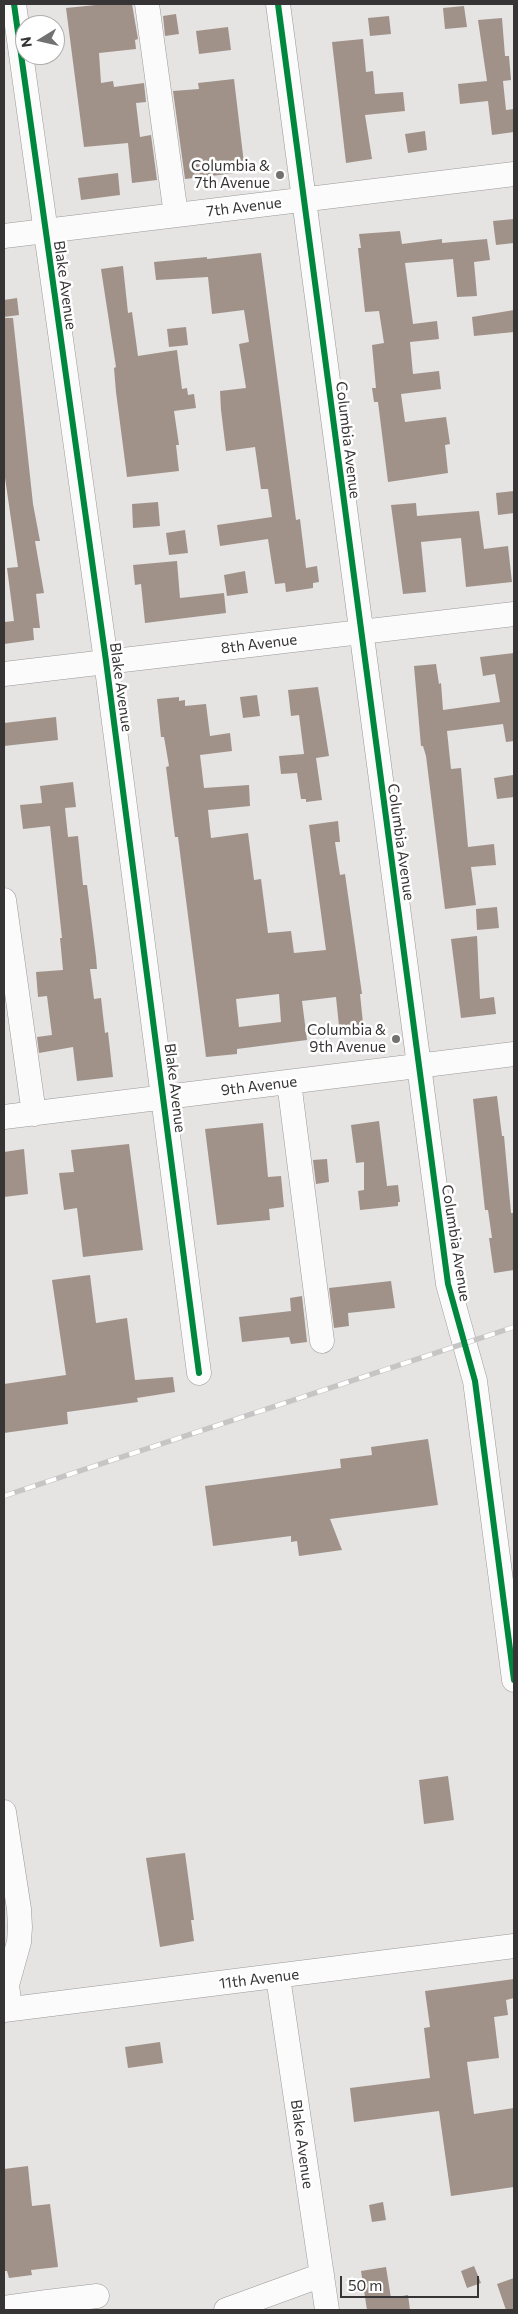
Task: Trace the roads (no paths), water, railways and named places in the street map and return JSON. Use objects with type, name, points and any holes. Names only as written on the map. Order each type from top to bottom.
[{"type":"street","name":"Blake Avenue","points":[[14,4],[44,231],[106,661],[199,1373]]},
{"type":"street","points":[[147,4],[176,215]]},
{"type":"street","name":"Columbia Avenue","points":[[278,4],[448,1284],[475,1381],[514,1680]]},
{"type":"street","name":"7th Avenue","points":[[4,236],[514,174]]},
{"type":"street","name":"8th Avenue","points":[[4,674],[514,614]]},
{"type":"street","points":[[4,900],[34,1114]]},
{"type":"street","name":"9th Avenue","points":[[4,1117],[418,1064],[514,1054]]},
{"type":"street","points":[[289,1082],[322,1341]]},
{"type":"street","points":[[4,1812],[20,1927],[19,1942],[7,1985],[7,2010]]},
{"type":"street","name":"11th Avenue","points":[[7,2010],[514,1946]]},
{"type":"street","name":"Blake Avenue","points":[[278,1977],[327,2310]]},
{"type":"street","points":[[226,2310],[322,2275]]},
{"type":"street","points":[[4,2308],[47,2306],[97,2296]]},
{"type":"railway","points":[[4,1496],[514,1327]]},
{"type":"place","name":"Columbia & 7th Avenue","points":[[280,175]]},
{"type":"place","name":"Columbia & 9th Avenue","points":[[396,1039]]}]
